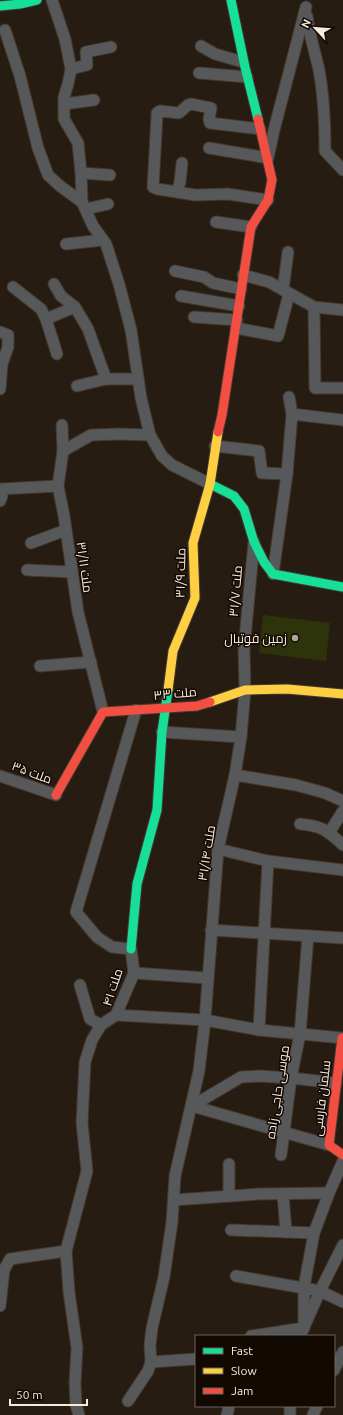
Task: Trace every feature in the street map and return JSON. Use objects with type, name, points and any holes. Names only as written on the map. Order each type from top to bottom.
[{"type":"street","points":[[0,6],[20,4],[37,0]]},
{"type":"street","points":[[52,0],[65,39],[71,69],[64,96],[64,119],[78,143],[84,206],[93,226],[106,244],[119,284],[131,330],[141,398],[150,434],[162,456],[172,465],[234,496],[244,509],[254,542],[264,562],[273,574],[343,587]]},
{"type":"street","points":[[216,222],[251,227],[268,200],[272,180],[268,158],[243,62],[230,0]]},
{"type":"street","points":[[268,158],[306,3]]},
{"type":"street","points":[[306,3],[308,28],[319,71],[325,116],[325,151],[343,170]]},
{"type":"street","points":[[5,30],[31,113],[38,148],[48,175],[84,206],[108,204]]},
{"type":"street","points":[[201,46],[215,54],[243,62]]},
{"type":"street","points":[[71,69],[88,65],[86,52],[111,47]]},
{"type":"street","points":[[199,73],[247,77]]},
{"type":"street","points":[[64,104],[94,100]]},
{"type":"street","points":[[260,129],[210,122],[209,119],[211,108],[206,106],[191,104],[178,113],[158,112],[153,187],[157,189],[195,195],[228,194],[268,200]]},
{"type":"street","points":[[209,148],[268,158]]},
{"type":"street","points":[[176,192],[180,182],[182,162]]},
{"type":"street","points":[[81,173],[110,175]]},
{"type":"street","name":"ملت ۳۱/۹","points":[[131,949],[137,884],[157,810],[162,732],[173,651],[195,598],[193,543],[210,484],[251,227]]},
{"type":"street","points":[[66,244],[103,240]]},
{"type":"street","points":[[194,317],[236,324],[278,336],[286,292],[288,252]]},
{"type":"street","points":[[175,271],[204,277],[213,283],[241,290]]},
{"type":"street","points":[[243,274],[270,282],[314,307],[343,310]]},
{"type":"street","points":[[54,284],[61,296],[75,307],[88,329],[106,379]]},
{"type":"street","points":[[13,287],[41,309],[46,318],[57,354]]},
{"type":"street","points":[[181,296],[239,306]]},
{"type":"street","points":[[46,318],[75,307]]},
{"type":"street","points":[[314,307],[315,388],[343,388]]},
{"type":"street","points":[[0,332],[8,335],[8,346],[1,364],[0,389]]},
{"type":"street","points":[[77,386],[106,379],[138,379]]},
{"type":"street","points":[[273,574],[287,474],[292,414],[289,397]]},
{"type":"street","points":[[292,414],[343,420]]},
{"type":"street","name":"ملت ۳۱/۱۱","points":[[62,424],[63,451],[58,486],[78,612],[103,712]]},
{"type":"street","points":[[63,451],[90,435],[150,434]]},
{"type":"street","points":[[215,446],[258,451],[262,473],[287,474]]},
{"type":"street","points":[[0,501],[2,496],[0,490],[58,486]]},
{"type":"street","points":[[31,542],[66,530]]},
{"type":"street","name":"ملت ۳۱/۷","points":[[245,690],[244,649],[254,542]]},
{"type":"street","points":[[27,570],[72,572]]},
{"type":"street","points":[[40,666],[91,662]]},
{"type":"street","name":"ملت ۳۳","points":[[103,712],[197,706],[245,690],[287,689],[343,694]]},
{"type":"street","name":"ملت ۳۱/۱۴","points":[[151,1362],[150,1345],[152,1328],[164,1277],[172,1222],[175,1176],[200,1071],[218,850],[235,775],[241,736],[245,690]]},
{"type":"street","name":"ملت ۴۱","points":[[136,710],[76,912],[97,937],[112,948],[131,949],[134,973],[116,1015],[205,1020],[259,1030],[300,1034],[343,1035]]},
{"type":"street","points":[[56,795],[103,712]]},
{"type":"street","points":[[162,732],[241,736]]},
{"type":"street","points":[[235,775],[296,785],[343,800]]},
{"type":"street","name":"ملت ۳۵","points":[[0,776],[56,795]]},
{"type":"street","points":[[329,833],[343,811]]},
{"type":"street","points":[[300,824],[316,825],[329,833],[343,845]]},
{"type":"street","points":[[218,850],[268,861],[343,870]]},
{"type":"street","points":[[259,1030],[268,861]]},
{"type":"street","points":[[211,930],[343,938]]},
{"type":"street","name":"موسی حاجی زاده","points":[[281,1155],[291,1078],[300,1034],[308,936]]},
{"type":"street","points":[[134,973],[207,978]]},
{"type":"street","points":[[80,985],[90,1019],[101,1025]]},
{"type":"street","points":[[79,1415],[76,1405],[75,1383],[78,1348],[69,1292],[66,1251],[71,1227],[77,1212],[87,1171],[82,1123],[85,1062],[92,1040],[101,1025],[116,1015]]},
{"type":"street","name":"سلمان فارسی","points":[[343,1035],[329,1145],[343,1155]]},
{"type":"street","points":[[192,1106],[241,1077],[259,1076],[291,1078],[336,1084]]},
{"type":"street","points":[[192,1106],[329,1145]]},
{"type":"street","points":[[302,1332],[304,1287],[314,1233],[328,1193],[343,1161]]},
{"type":"street","points":[[229,1164],[229,1196]]},
{"type":"street","points":[[174,1200],[229,1196],[328,1193]]},
{"type":"street","points":[[283,1194],[286,1232]]},
{"type":"street","points":[[231,1230],[314,1233]]},
{"type":"street","points":[[302,1332],[320,1291],[343,1246]]},
{"type":"street","points":[[0,1306],[5,1259],[66,1251]]},
{"type":"street","points":[[236,1276],[304,1287],[320,1291],[343,1302]]},
{"type":"street","points":[[264,1335],[302,1332]]},
{"type":"street","points":[[335,1368],[343,1352]]},
{"type":"street","points":[[128,1401],[148,1371],[151,1362],[195,1359]]},
{"type":"green space","name":"زمین فوتبال","points":[[263,615],[330,623],[326,661],[259,653]]},
{"type":"traffic: fast","points":[[0,6],[20,4],[37,0]]},
{"type":"traffic: fast","points":[[231,0],[258,119]]},
{"type":"traffic: fast","points":[[210,484],[234,496],[244,509],[254,542],[264,562],[273,574],[343,587]]},
{"type":"traffic: fast","points":[[131,949],[137,884],[157,810],[162,732],[168,690]]},
{"type":"traffic: slow","points":[[168,690],[173,651],[195,598],[193,543],[210,484],[218,432]]},
{"type":"traffic: slow","points":[[210,702],[245,690],[287,689],[343,694]]},
{"type":"traffic: jam","points":[[218,432],[222,415],[251,227],[268,200],[272,180],[258,119]]},
{"type":"traffic: jam","points":[[56,795],[103,712],[197,706],[210,702]]},
{"type":"traffic: jam","points":[[342,1038],[329,1145],[343,1155]]},
{"type":"place","name":"زمین فوتبال","points":[[295,638]]}]
